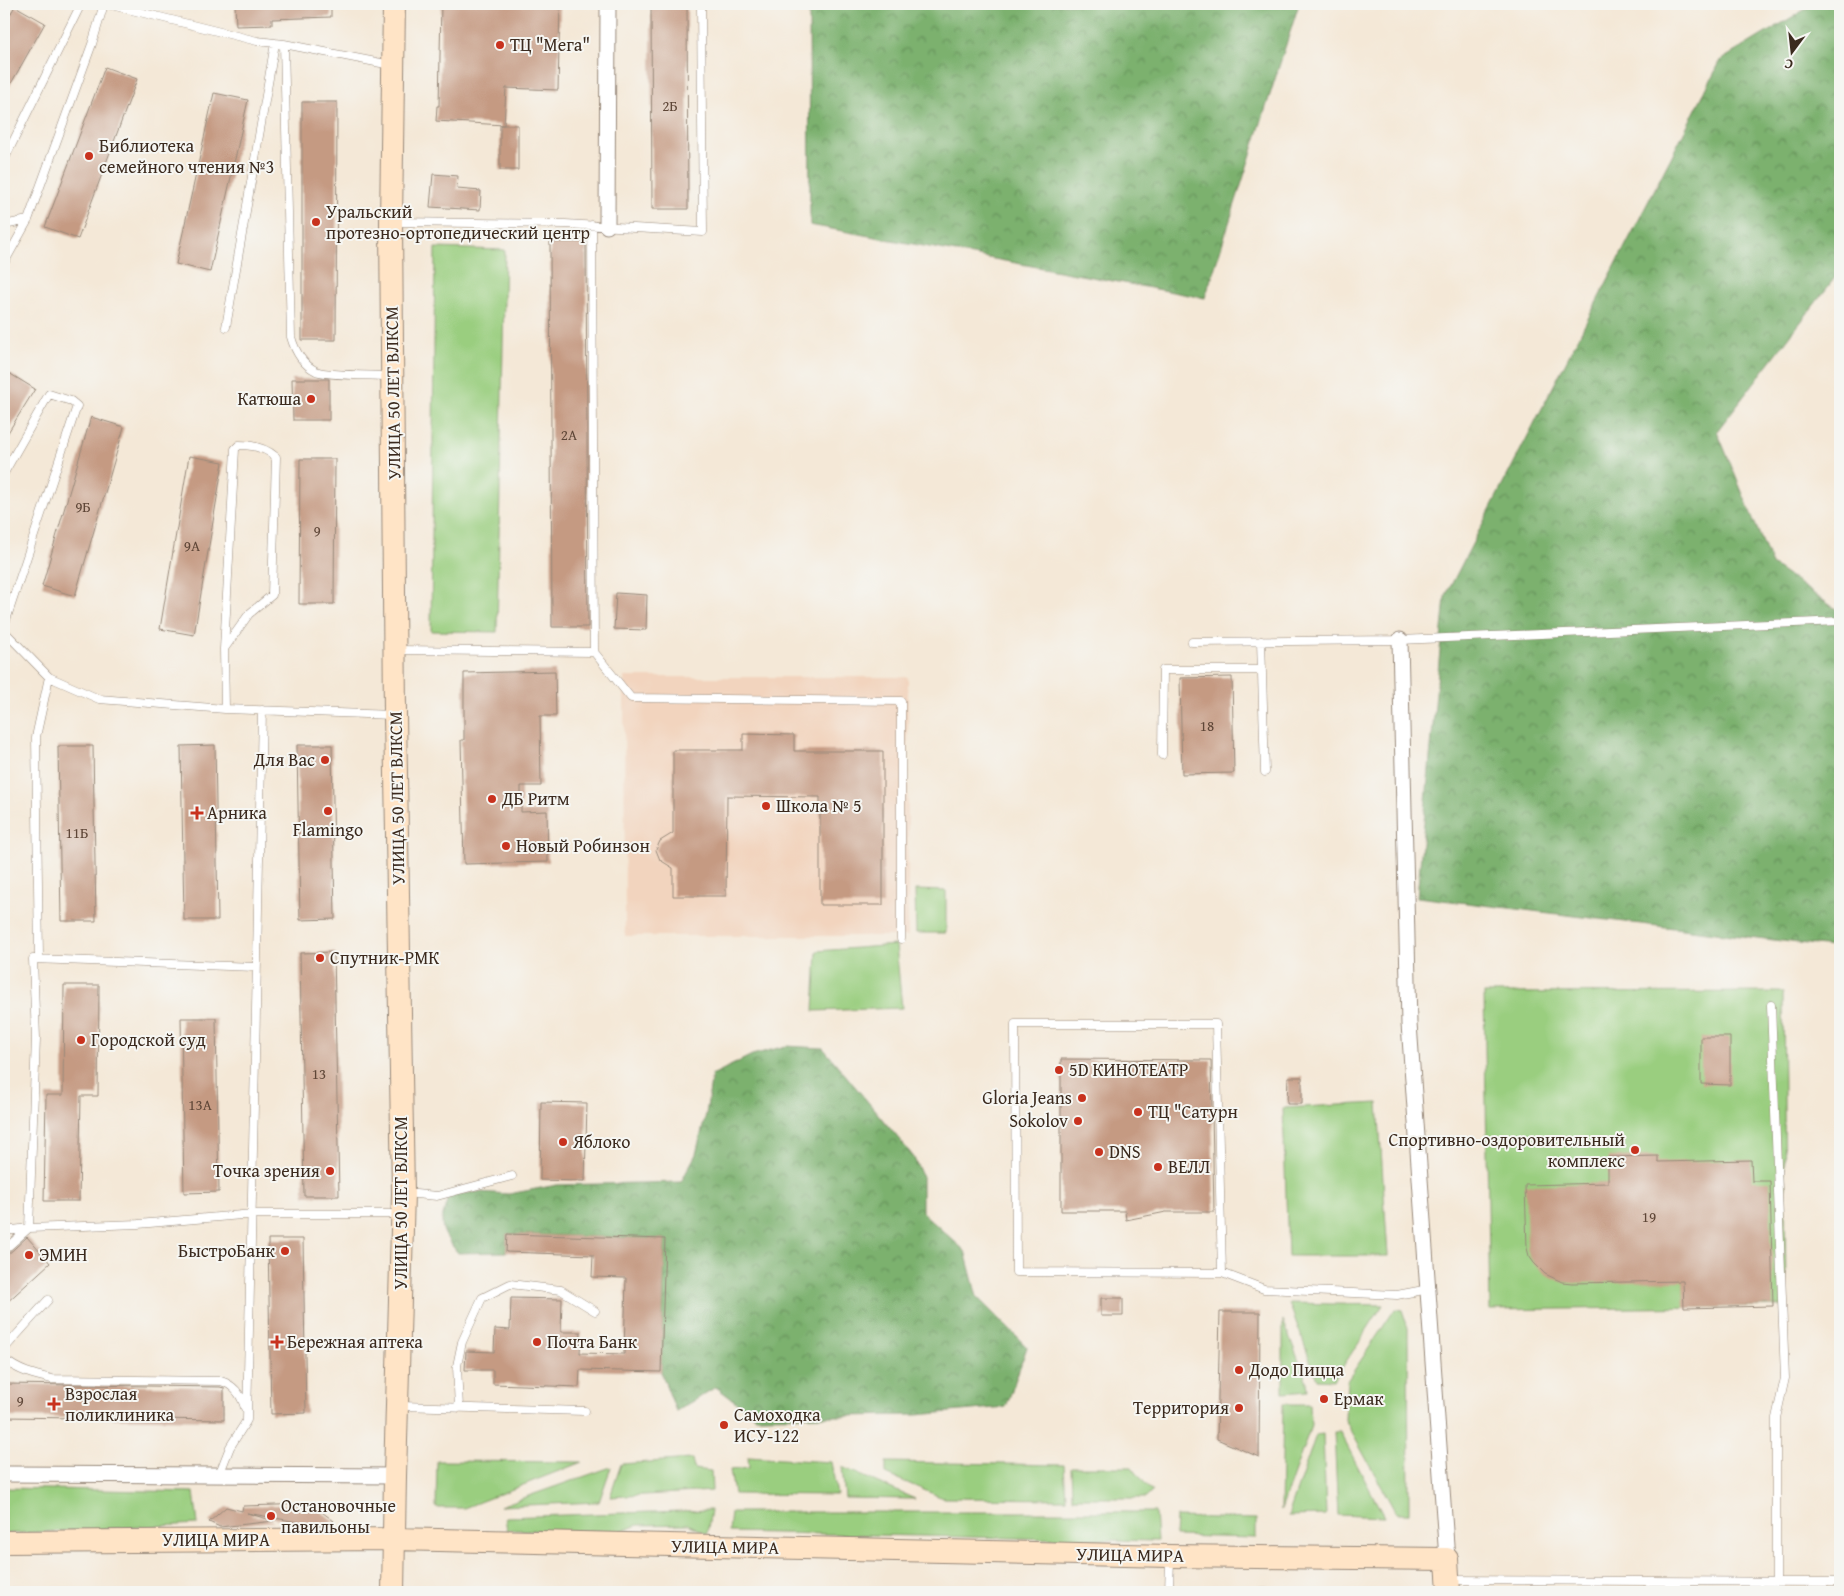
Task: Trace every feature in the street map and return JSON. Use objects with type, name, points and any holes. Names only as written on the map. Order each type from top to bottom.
[{"type":"street","name":"УЛИЦА 50 ЛЕТ ВЛКСМ","points":[[393,1592],[403,1203],[395,715],[392,376],[391,222],[394,4]]},
{"type":"street","points":[[600,225],[608,4]]},
{"type":"street","points":[[1400,640],[1409,1024],[1448,1577]]},
{"type":"street","points":[[4,1474],[395,1476]]},
{"type":"street","name":"УЛИЦА МИРА","points":[[4,1542],[394,1539],[1170,1556],[1448,1577]]},
{"type":"lane","points":[[4,160],[81,4]]},
{"type":"lane","points":[[4,263],[28,220],[105,4],[256,41],[284,44],[393,66]]},
{"type":"lane","points":[[391,222],[600,225],[703,232],[701,4]]},
{"type":"lane","points":[[226,327],[275,43]]},
{"type":"lane","points":[[284,44],[291,337],[294,349],[306,364],[317,372],[392,376]]},
{"type":"lane","points":[[4,225],[28,220]]},
{"type":"lane","points":[[600,225],[594,652],[631,698],[901,701],[901,939]]},
{"type":"lane","points":[[4,473],[49,394],[70,401],[77,406],[4,626]]},
{"type":"lane","points":[[224,649],[250,614],[272,595],[276,457],[266,450],[246,445],[239,445],[235,449],[224,649],[224,709]]},
{"type":"lane","points":[[1192,642],[1400,640],[1840,620]]},
{"type":"lane","points":[[4,631],[49,677],[99,699],[224,709],[395,715]]},
{"type":"lane","points":[[1262,641],[1264,772]]},
{"type":"lane","points":[[395,650],[594,652]]},
{"type":"lane","points":[[1162,754],[1162,670],[1262,670]]},
{"type":"lane","points":[[38,958],[36,737],[49,677]]},
{"type":"lane","points":[[219,1475],[230,1447],[247,1420],[253,1214],[262,710]]},
{"type":"lane","points":[[4,1250],[29,1228],[36,1038],[33,959],[256,967]]},
{"type":"lane","points":[[1770,1005],[1785,1378],[1776,1418],[1776,1583]]},
{"type":"lane","points":[[1222,1273],[1216,1024],[1015,1024],[1016,1272],[1222,1273],[1264,1288],[1397,1295],[1429,1289]]},
{"type":"lane","points":[[4,1231],[29,1228],[138,1224],[403,1203],[512,1176]]},
{"type":"lane","points":[[459,1408],[457,1366],[462,1342],[482,1298],[510,1284],[561,1290],[594,1311]]},
{"type":"lane","points":[[4,1349],[48,1300]]},
{"type":"lane","points":[[4,1359],[11,1365],[29,1374],[52,1379],[221,1381],[232,1384],[242,1399],[247,1420]]},
{"type":"lane","points":[[397,1405],[585,1411]]},
{"type":"lane","points":[[1169,1592],[1170,1556]]},
{"type":"lane","name":"УЛИЦА МИРА","points":[[1448,1577],[1776,1583],[1840,1582]]},
{"type":"shaded area","name":"Школа № 5","points":[[624,677],[908,677],[908,936],[625,936]]},
{"type":"green space","points":[[809,4],[1299,4],[1205,298],[810,225]]},
{"type":"green space","points":[[1814,4],[1840,4],[1840,271],[1717,431],[1772,565],[1840,612],[1840,948],[1417,897],[1445,597],[1721,60]]},
{"type":"green space","points":[[435,248],[505,250],[497,632],[431,631]]},
{"type":"green space","points":[[915,890],[946,891],[946,933],[916,933]]},
{"type":"green space","points":[[896,945],[902,1008],[814,1011],[817,951]]},
{"type":"green space","name":"Спортивно-оздоровительный комплекс","points":[[1783,992],[1786,1306],[1490,1310],[1484,993]]},
{"type":"green space","points":[[786,1046],[823,1048],[913,1156],[922,1176],[922,1212],[965,1251],[977,1297],[1027,1347],[1006,1407],[916,1415],[756,1417],[716,1387],[676,1411],[661,1372],[665,1239],[507,1234],[506,1252],[458,1253],[447,1238],[442,1226],[442,1220],[449,1195],[478,1192],[509,1194],[557,1185],[681,1182],[696,1154],[706,1114],[712,1075],[752,1055]]},
{"type":"green space","points":[[1378,1103],[1388,1256],[1288,1256],[1283,1108]]},
{"type":"green space","points":[[1289,1303],[1383,1305],[1334,1380],[1317,1379]]},
{"type":"green space","points":[[1395,1309],[1402,1310],[1408,1328],[1409,1513],[1396,1513],[1345,1420],[1347,1381]]},
{"type":"green space","points":[[1283,1320],[1307,1382],[1308,1391],[1283,1393]]},
{"type":"green space","points":[[1283,1404],[1310,1404],[1311,1426],[1281,1510]]},
{"type":"green space","points":[[1334,1432],[1340,1432],[1384,1517],[1338,1515]]},
{"type":"green space","points":[[1323,1434],[1326,1515],[1288,1516],[1316,1435]]},
{"type":"green space","points":[[748,1457],[831,1462],[837,1495],[734,1494],[730,1470],[749,1468]]},
{"type":"green space","points":[[692,1459],[694,1469],[711,1471],[712,1491],[610,1497],[621,1464]]},
{"type":"green space","points":[[437,1461],[582,1462],[464,1508],[436,1508]]},
{"type":"green space","points":[[886,1462],[1064,1465],[1066,1499],[943,1498],[886,1474]]},
{"type":"green space","points":[[611,1467],[599,1502],[500,1506]]},
{"type":"green space","points":[[842,1467],[915,1499],[845,1498]]},
{"type":"green space","points":[[1071,1467],[1132,1467],[1152,1492],[1146,1498],[1072,1498]]},
{"type":"green space","points":[[4,1488],[194,1492],[198,1524],[4,1534]]},
{"type":"green space","points":[[711,1510],[707,1534],[688,1524],[638,1525],[621,1531],[507,1530],[505,1517]]},
{"type":"green space","points":[[731,1512],[1155,1512],[1157,1541],[729,1532]]},
{"type":"green space","points":[[1176,1517],[1256,1519],[1256,1538],[1175,1536]]},
{"type":"green space","points":[[1180,1587],[1267,1587],[1267,1592],[1183,1592]]},
{"type":"building","points":[[235,4],[331,4],[331,17],[272,19],[272,25],[236,26]]},
{"type":"building","name":"ТЦ \"Мега\"","points":[[441,4],[560,4],[558,90],[506,88],[504,125],[436,121],[437,106],[439,106]]},
{"type":"building","points":[[651,4],[687,4],[688,209],[652,209]]},
{"type":"building","points":[[15,6],[45,23],[4,96],[4,25]]},
{"type":"building","points":[[105,67],[137,79],[78,239],[45,227]]},
{"type":"building","points":[[214,93],[248,100],[210,272],[176,264]]},
{"type":"building","points":[[302,102],[337,102],[336,340],[302,340]]},
{"type":"building","points":[[500,125],[518,125],[518,170],[500,170]]},
{"type":"building","points":[[433,174],[458,176],[457,189],[481,191],[480,210],[430,207]]},
{"type":"building","points":[[550,242],[586,242],[588,627],[552,627]]},
{"type":"building","points":[[4,370],[35,389],[4,439]]},
{"type":"building","name":"Катюша","points":[[292,379],[329,379],[329,420],[293,420]]},
{"type":"building","points":[[91,417],[124,427],[75,596],[42,586]]},
{"type":"building","points":[[189,456],[223,462],[194,635],[160,629]]},
{"type":"building","points":[[300,459],[335,459],[334,604],[299,604]]},
{"type":"building","points":[[616,593],[647,595],[646,630],[614,629]]},
{"type":"building","name":"ДБ Ритм","points":[[555,671],[556,716],[540,716],[541,786],[521,786],[521,812],[547,811],[548,862],[464,864],[461,740],[464,740],[464,673]]},
{"type":"building","points":[[1232,677],[1234,773],[1182,774],[1180,678]]},
{"type":"building","points":[[743,734],[794,735],[794,751],[883,751],[883,905],[820,905],[820,797],[727,796],[726,896],[673,896],[673,868],[660,860],[656,850],[660,841],[673,833],[673,750],[743,750]]},
{"type":"building","points":[[215,745],[218,920],[184,920],[181,746]]},
{"type":"building","points":[[297,745],[332,745],[335,919],[300,920]]},
{"type":"building","points":[[58,746],[93,746],[96,921],[61,921]]},
{"type":"building","points":[[334,952],[339,1196],[304,1196],[300,953]]},
{"type":"building","points":[[64,985],[99,985],[98,1096],[81,1096],[79,1201],[44,1201],[46,1095],[63,1095]]},
{"type":"building","points":[[181,1018],[216,1018],[219,1192],[184,1193]]},
{"type":"building","points":[[1701,1037],[1730,1037],[1730,1085],[1701,1084]]},
{"type":"building","name":"ТЦ \"Сатурн","points":[[1061,1059],[1211,1060],[1214,1212],[1166,1212],[1126,1220],[1125,1211],[1061,1211]]},
{"type":"building","points":[[1288,1077],[1302,1077],[1302,1104],[1287,1104]]},
{"type":"building","name":"Яблоко","points":[[541,1102],[587,1103],[585,1181],[540,1180]]},
{"type":"building","points":[[1658,1156],[1658,1162],[1751,1160],[1752,1181],[1770,1181],[1773,1306],[1684,1308],[1683,1281],[1562,1282],[1545,1274],[1534,1263],[1529,1256],[1527,1248],[1525,1185],[1608,1183],[1608,1157]]},
{"type":"building","points":[[507,1234],[665,1239],[661,1372],[580,1370],[579,1387],[493,1384],[493,1370],[465,1370],[466,1351],[494,1352],[495,1329],[510,1330],[511,1298],[562,1299],[561,1332],[581,1332],[580,1353],[624,1354],[626,1278],[592,1277],[593,1255],[506,1252]]},
{"type":"building","points":[[27,1237],[50,1263],[4,1305],[4,1258]]},
{"type":"building","points":[[268,1239],[303,1239],[306,1413],[271,1414]]},
{"type":"building","points":[[1101,1298],[1123,1298],[1123,1316],[1101,1316]]},
{"type":"building","points":[[1220,1312],[1260,1312],[1259,1457],[1217,1439]]},
{"type":"building","points":[[4,1384],[220,1387],[224,1388],[224,1420],[4,1417]]},
{"type":"building","name":"Остановочные павильоны","points":[[311,1504],[334,1521],[325,1526],[320,1526],[247,1513],[274,1521],[220,1527],[209,1522],[226,1507],[242,1511],[243,1506]]},
{"type":"place","name":"ТЦ \"Мега\"","points":[[500,45]]},
{"type":"place","name":"Библиотека семейного чтения №3","points":[[89,156]]},
{"type":"place","name":"Уральский протезно-ортопедический центр","points":[[316,222]]},
{"type":"place","name":"Катюша","points":[[311,399]]},
{"type":"place","name":"Для Вас","points":[[325,760]]},
{"type":"place","name":"ДБ Ритм","points":[[492,799]]},
{"type":"place","name":"Школа № 5","points":[[766,806]]},
{"type":"place","name":"Flamingo","points":[[328,811]]},
{"type":"place","name":"Арника","points":[[197,813]]},
{"type":"place","name":"Новый Робинзон","points":[[506,846]]},
{"type":"place","name":"Спутник-РМК","points":[[320,958]]},
{"type":"place","name":"Городской суд","points":[[81,1040]]},
{"type":"place","name":"5D КИНОТЕАТР","points":[[1059,1070]]},
{"type":"place","name":"Gloria Jeans","points":[[1082,1098]]},
{"type":"place","name":"ТЦ \"Сатурн","points":[[1138,1112]]},
{"type":"place","name":"Sokolov","points":[[1078,1121]]},
{"type":"place","name":"Яблоко","points":[[563,1142]]},
{"type":"place","name":"Спортивно-оздоровительный комплекс","points":[[1635,1150]]},
{"type":"place","name":"DNS","points":[[1099,1152]]},
{"type":"place","name":"ВЕЛЛ","points":[[1158,1167]]},
{"type":"place","name":"Точка зрения","points":[[330,1171]]},
{"type":"place","name":"БыстроБанк","points":[[285,1251]]},
{"type":"place","name":"ЭМИН","points":[[29,1255]]},
{"type":"place","name":"Бережная аптека","points":[[277,1342]]},
{"type":"place","name":"Почта Банк","points":[[537,1342]]},
{"type":"place","name":"Додо Пицца","points":[[1239,1370]]},
{"type":"place","name":"Ермак","points":[[1324,1399]]},
{"type":"place","name":"Взрослая поликлиника","points":[[54,1404]]},
{"type":"place","name":"Территория","points":[[1239,1408]]},
{"type":"place","name":"Самоходка ИСУ-122","points":[[724,1425]]},
{"type":"place","name":"Остановочные павильоны","points":[[271,1516]]}]
